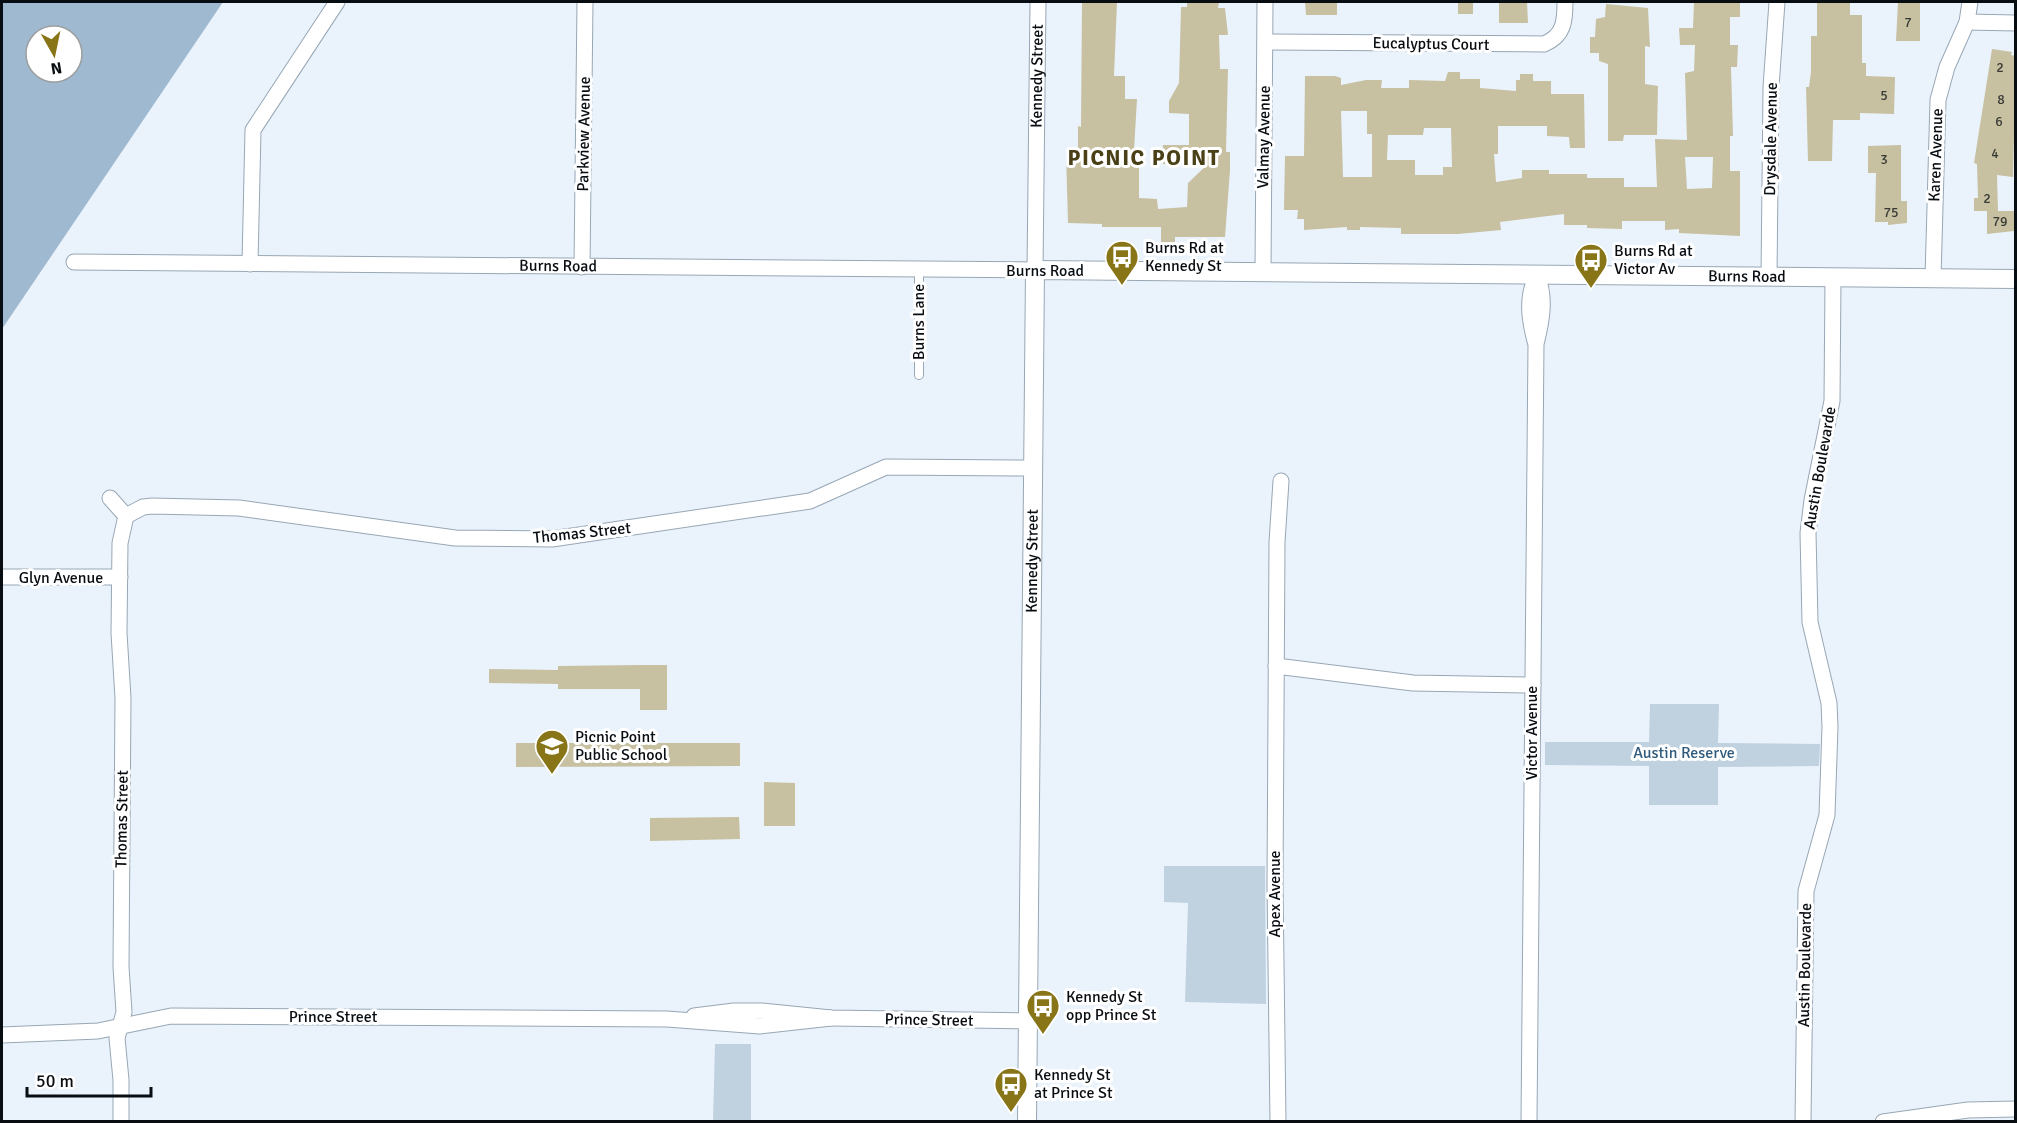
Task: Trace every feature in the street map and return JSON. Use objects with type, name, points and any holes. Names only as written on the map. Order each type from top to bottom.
[{"type":"street","points":[[250,264],[253,130],[337,2]]},
{"type":"street","name":"Parkview Avenue","points":[[582,267],[585,2]]},
{"type":"street","name":"Kennedy Street","points":[[1027,1122],[1038,2]]},
{"type":"street","name":"Valmay Avenue","points":[[1263,272],[1265,2]]},
{"type":"street","name":"Eucalyptus Court","points":[[1265,42],[1544,44],[1552,41],[1563,28],[1565,2]]},
{"type":"street","name":"Drysdale Avenue","points":[[1769,277],[1771,87],[1777,2]]},
{"type":"street","name":"Karen Avenue","points":[[1933,278],[1938,100],[1947,67],[1967,22],[1970,2]]},
{"type":"street","points":[[1967,22],[2016,23]]},
{"type":"street","name":"Burns Road","points":[[74,262],[2016,279]]},
{"type":"street","name":"Victor Avenue","points":[[1529,1122],[1536,344],[1542,319],[1543,298],[1543,289],[1537,275]]},
{"type":"street","name":"Austin Boulevarde","points":[[1803,1122],[1806,891],[1811,863],[1827,815],[1830,727],[1829,703],[1810,622],[1808,533],[1812,500],[1832,401],[1833,277]]},
{"type":"street","name":"Thomas Street","points":[[121,1122],[121,1080],[117,1038],[124,1012],[121,967],[123,698],[120,533],[126,516],[143,507],[228,507],[444,537],[564,538],[810,501],[886,467],[1033,468]]},
{"type":"street","name":"Apex Avenue","points":[[1278,1122],[1275,917],[1276,666],[1277,542],[1281,481]]},
{"type":"street","points":[[110,498],[126,516]]},
{"type":"street","name":"Glyn Avenue","points":[[2,577],[120,577]]},
{"type":"street","points":[[1276,666],[1413,683],[1533,685]]},
{"type":"street","name":"Prince Street","points":[[2,1035],[66,1034],[120,1027],[171,1016],[667,1019],[734,1011],[831,1018],[1027,1021]]},
{"type":"street","points":[[1883,1122],[1968,1110],[2016,1109]]},
{"type":"lane","name":"Burns Lane","points":[[919,269],[919,375]]},
{"type":"green space","name":"Austin Reserve","points":[[1650,704],[1719,704],[1718,743],[1820,744],[1819,766],[1718,767],[1718,805],[1649,805],[1649,766],[1545,765],[1545,742],[1649,742]]},
{"type":"green space","points":[[1164,866],[1265,866],[1266,1004],[1185,1002],[1188,903],[1164,902]]},
{"type":"green space","points":[[715,1044],[751,1044],[751,1121],[713,1121]]},
{"type":"shaded area","points":[[2,2],[223,2],[2,329]]},
{"type":"building","points":[[1082,2],[1117,2],[1114,76],[1125,76],[1125,99],[1137,99],[1133,167],[1139,167],[1139,198],[1157,199],[1158,209],[1187,207],[1188,183],[1208,164],[1163,164],[1163,145],[1189,145],[1189,114],[1169,113],[1169,101],[1179,83],[1181,7],[1187,7],[1187,2],[1219,2],[1218,8],[1225,8],[1228,35],[1219,35],[1220,69],[1228,69],[1226,152],[1230,152],[1230,170],[1225,237],[1175,237],[1175,244],[1161,244],[1161,227],[1102,227],[1102,224],[1068,223],[1066,153],[1078,153],[1078,126],[1081,127]]},
{"type":"building","points":[[1305,2],[1337,2],[1337,15],[1306,15]]},
{"type":"building","points":[[1458,2],[1473,2],[1473,14],[1458,14]]},
{"type":"building","points":[[1499,2],[1527,2],[1528,23],[1499,23]]},
{"type":"building","points":[[1694,2],[1740,2],[1740,17],[1730,17],[1730,45],[1738,45],[1737,67],[1731,67],[1733,136],[1730,136],[1730,171],[1740,171],[1740,236],[1679,233],[1679,229],[1665,230],[1665,221],[1622,221],[1622,229],[1587,228],[1587,225],[1564,225],[1564,214],[1500,222],[1501,230],[1458,234],[1401,234],[1401,228],[1360,227],[1360,230],[1347,230],[1347,227],[1304,230],[1304,219],[1297,219],[1298,210],[1284,210],[1285,156],[1304,156],[1305,76],[1335,76],[1341,78],[1341,85],[1366,80],[1382,80],[1381,88],[1409,88],[1409,80],[1445,81],[1448,72],[1460,72],[1460,79],[1480,79],[1480,88],[1516,91],[1516,80],[1520,80],[1520,74],[1533,74],[1533,81],[1551,81],[1551,94],[1584,94],[1585,148],[1570,148],[1569,137],[1547,136],[1547,126],[1498,126],[1498,154],[1494,154],[1496,182],[1522,178],[1522,170],[1549,170],[1549,174],[1587,174],[1587,178],[1624,178],[1624,187],[1657,187],[1655,139],[1687,140],[1685,73],[1694,71],[1695,45],[1680,45],[1679,28],[1693,28]],"holes":[[[1341,111],[1367,111],[1367,134],[1372,134],[1372,177],[1343,177]],[[1424,128],[1451,128],[1452,167],[1443,167],[1443,175],[1415,175],[1415,160],[1387,160],[1388,135],[1423,135]],[[1685,157],[1713,157],[1712,188],[1687,189]]]},
{"type":"building","points":[[1817,2],[1850,2],[1850,15],[1862,15],[1862,63],[1866,63],[1866,76],[1895,77],[1894,114],[1860,113],[1860,120],[1833,120],[1832,161],[1808,161],[1806,87],[1809,87],[1811,72],[1811,36],[1817,36]]},
{"type":"building","points":[[1898,2],[1920,2],[1920,41],[1896,41]]},
{"type":"building","points":[[1606,4],[1648,8],[1650,47],[1645,46],[1645,84],[1658,86],[1657,135],[1624,135],[1623,141],[1608,141],[1608,64],[1599,61],[1599,53],[1590,53],[1590,37],[1595,37],[1596,19],[1605,17]]},
{"type":"building","points":[[1992,49],[2012,52],[2011,55],[2016,56],[2013,177],[1997,175],[1998,211],[2014,211],[2014,231],[1987,234],[1987,211],[1974,211],[1974,198],[1978,198],[1977,164],[1974,163]]},
{"type":"building","points":[[1901,145],[1901,201],[1907,201],[1907,223],[1888,225],[1888,222],[1875,222],[1876,173],[1868,173],[1868,146]]},
{"type":"building","points":[[667,665],[667,710],[640,710],[640,689],[558,689],[558,684],[489,683],[489,669],[558,670],[558,666]]},
{"type":"building","points":[[516,743],[740,743],[740,766],[516,767]]},
{"type":"building","points":[[764,782],[795,783],[795,826],[764,826]]},
{"type":"building","points":[[739,817],[740,839],[650,841],[650,818]]},
{"type":"place","name":"Burns Rd at Kennedy St","points":[[1122,286]]},
{"type":"place","name":"Burns Rd at Victor Av","points":[[1591,289]]},
{"type":"place","name":"Picnic Point Public School","points":[[552,775]]},
{"type":"place","name":"Kennedy St opp Prince St","points":[[1043,1035]]},
{"type":"place","name":"Kennedy St at Prince St","points":[[1011,1113]]},
{"type":"district","name":"PICNIC POINT","points":[[1144,157]]}]
